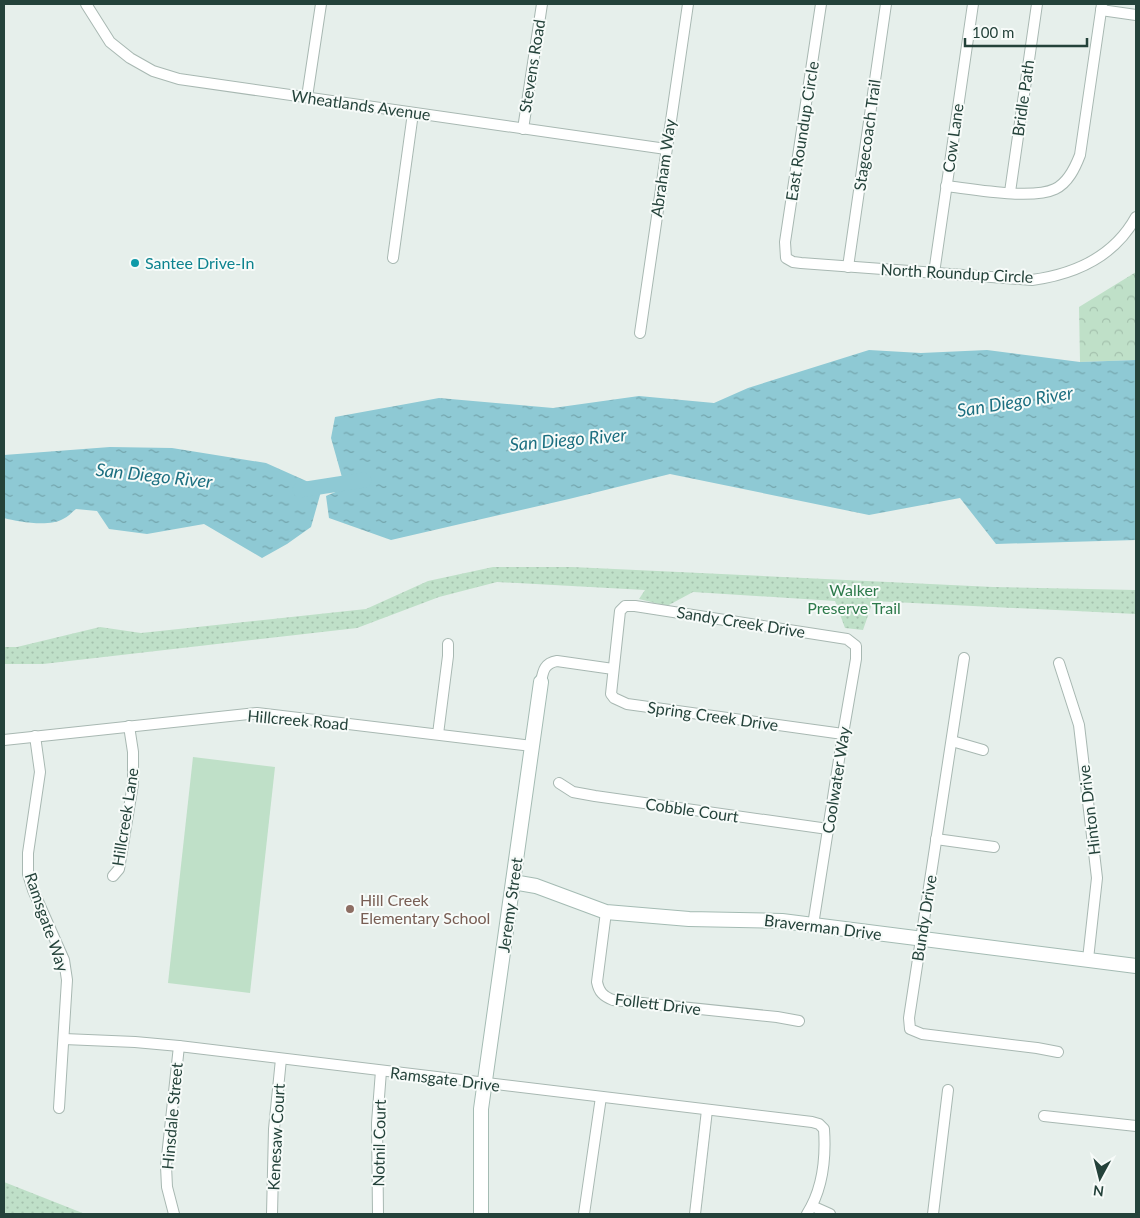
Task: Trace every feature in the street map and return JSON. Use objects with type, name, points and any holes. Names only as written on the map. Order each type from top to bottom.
[{"type":"street","name":"Wheatlands Avenue","points":[[86,4],[110,42],[130,58],[153,71],[179,79],[666,149]]},
{"type":"street","points":[[307,97],[321,4]]},
{"type":"street","name":"Stevens Road","points":[[522,129],[542,4]]},
{"type":"street","name":"Abraham Way","points":[[640,333],[688,4]]},
{"type":"street","name":"East Roundup Circle","points":[[786,258],[785,242],[821,4]]},
{"type":"street","name":"Stagecoach Trail","points":[[848,267],[886,4]]},
{"type":"street","name":"Cow Lane","points":[[934,273],[973,4]]},
{"type":"street","name":"Bridle Path","points":[[1010,192],[1037,4]]},
{"type":"street","points":[[946,186],[1041,193],[1056,189],[1068,179],[1076,167],[1080,155],[1101,7],[1136,15]]},
{"type":"street","points":[[393,258],[413,113]]},
{"type":"street","name":"North Roundup Circle","points":[[786,258],[793,262],[848,267],[1032,280],[1054,277],[1075,271],[1099,258],[1113,247],[1130,228],[1136,217]]},
{"type":"street","name":"Sandy Creek Drive","points":[[613,669],[620,611],[625,606],[847,639]]},
{"type":"street","name":"Coolwater Way","points":[[813,925],[856,659],[856,646],[847,639]]},
{"type":"street","points":[[438,734],[448,644]]},
{"type":"street","name":"Bundy Drive","points":[[964,658],[920,938],[909,1018],[910,1029],[922,1034],[1058,1052]]},
{"type":"street","name":"Jeremy Street","points":[[481,1214],[480,1127],[484,1083],[544,667],[550,662],[557,661],[613,669]]},
{"type":"street","name":"Hinton Drive","points":[[1058,663],[1078,726],[1097,878],[1088,959]]},
{"type":"street","name":"Spring Creek Drive","points":[[613,669],[611,694],[614,698],[627,704],[843,734]]},
{"type":"street","name":"Hillcreek Road","points":[[4,740],[257,713],[532,746]]},
{"type":"street","name":"Hillcreek Lane","points":[[112,876],[119,869],[133,784],[134,752],[129,726]]},
{"type":"street","name":"Ramsgate Way","points":[[36,736],[40,772],[28,853],[28,874],[33,890],[64,960],[67,980],[59,1108]]},
{"type":"street","points":[[952,741],[983,750]]},
{"type":"street","name":"Cobble Court","points":[[559,783],[573,792],[595,796],[828,829]]},
{"type":"street","points":[[936,839],[994,847]]},
{"type":"street","name":"Braverman Drive","points":[[513,882],[536,886],[606,912],[689,919],[768,920],[1136,966]]},
{"type":"street","name":"Follett Drive","points":[[606,912],[597,982],[599,991],[606,998],[772,1016],[799,1021]]},
{"type":"street","name":"Ramsgate Drive","points":[[64,1039],[179,1046],[812,1122],[819,1124],[824,1129],[826,1152],[824,1165],[810,1210]]},
{"type":"street","name":"Hinsdale Street","points":[[174,1214],[167,1187],[166,1166],[179,1046]]},
{"type":"street","name":"Kenesaw Court","points":[[272,1214],[274,1129],[281,1059]]},
{"type":"street","name":"Notnil Court","points":[[378,1214],[377,1123],[381,1071]]},
{"type":"street","points":[[933,1214],[948,1090]]},
{"type":"street","points":[[584,1214],[601,1097]]},
{"type":"street","points":[[695,1214],[707,1110]]},
{"type":"street","points":[[1044,1116],[1136,1126]]},
{"type":"street","points":[[810,1210],[830,1214]]},
{"type":"green space","points":[[1136,272],[1136,360],[1080,362],[1079,307]]},
{"type":"green space","name":"Walker Preserve Trail","points":[[493,567],[572,567],[993,587],[1136,590],[1136,614],[873,601],[863,630],[845,628],[835,601],[693,592],[667,606],[639,599],[645,590],[497,582],[439,597],[357,628],[43,664],[4,664],[4,647],[17,647],[100,627],[141,633],[366,609],[428,581]]},
{"type":"green space","points":[[193,757],[275,767],[250,993],[168,983]]},
{"type":"green space","points":[[4,1182],[85,1214],[4,1214]]},
{"type":"water","points":[[869,350],[921,353],[987,350],[1080,362],[1136,360],[1136,540],[996,544],[960,498],[869,515],[670,474],[391,540],[329,518],[326,496],[345,488],[331,438],[335,417],[439,398],[553,408],[639,396],[714,403],[748,388]]},
{"type":"water","points":[[110,447],[172,448],[266,463],[322,488],[311,527],[287,544],[262,558],[204,524],[147,534],[109,529],[97,511],[76,509],[65,518],[50,523],[25,522],[4,518],[4,455]]},
{"type":"waterway","name":"San Diego River","points":[[300,490],[364,480]]},
{"type":"place","name":"Santee Drive-In","points":[[135,263]]},
{"type":"place","name":"Hill Creek Elementary School","points":[[350,909]]}]
